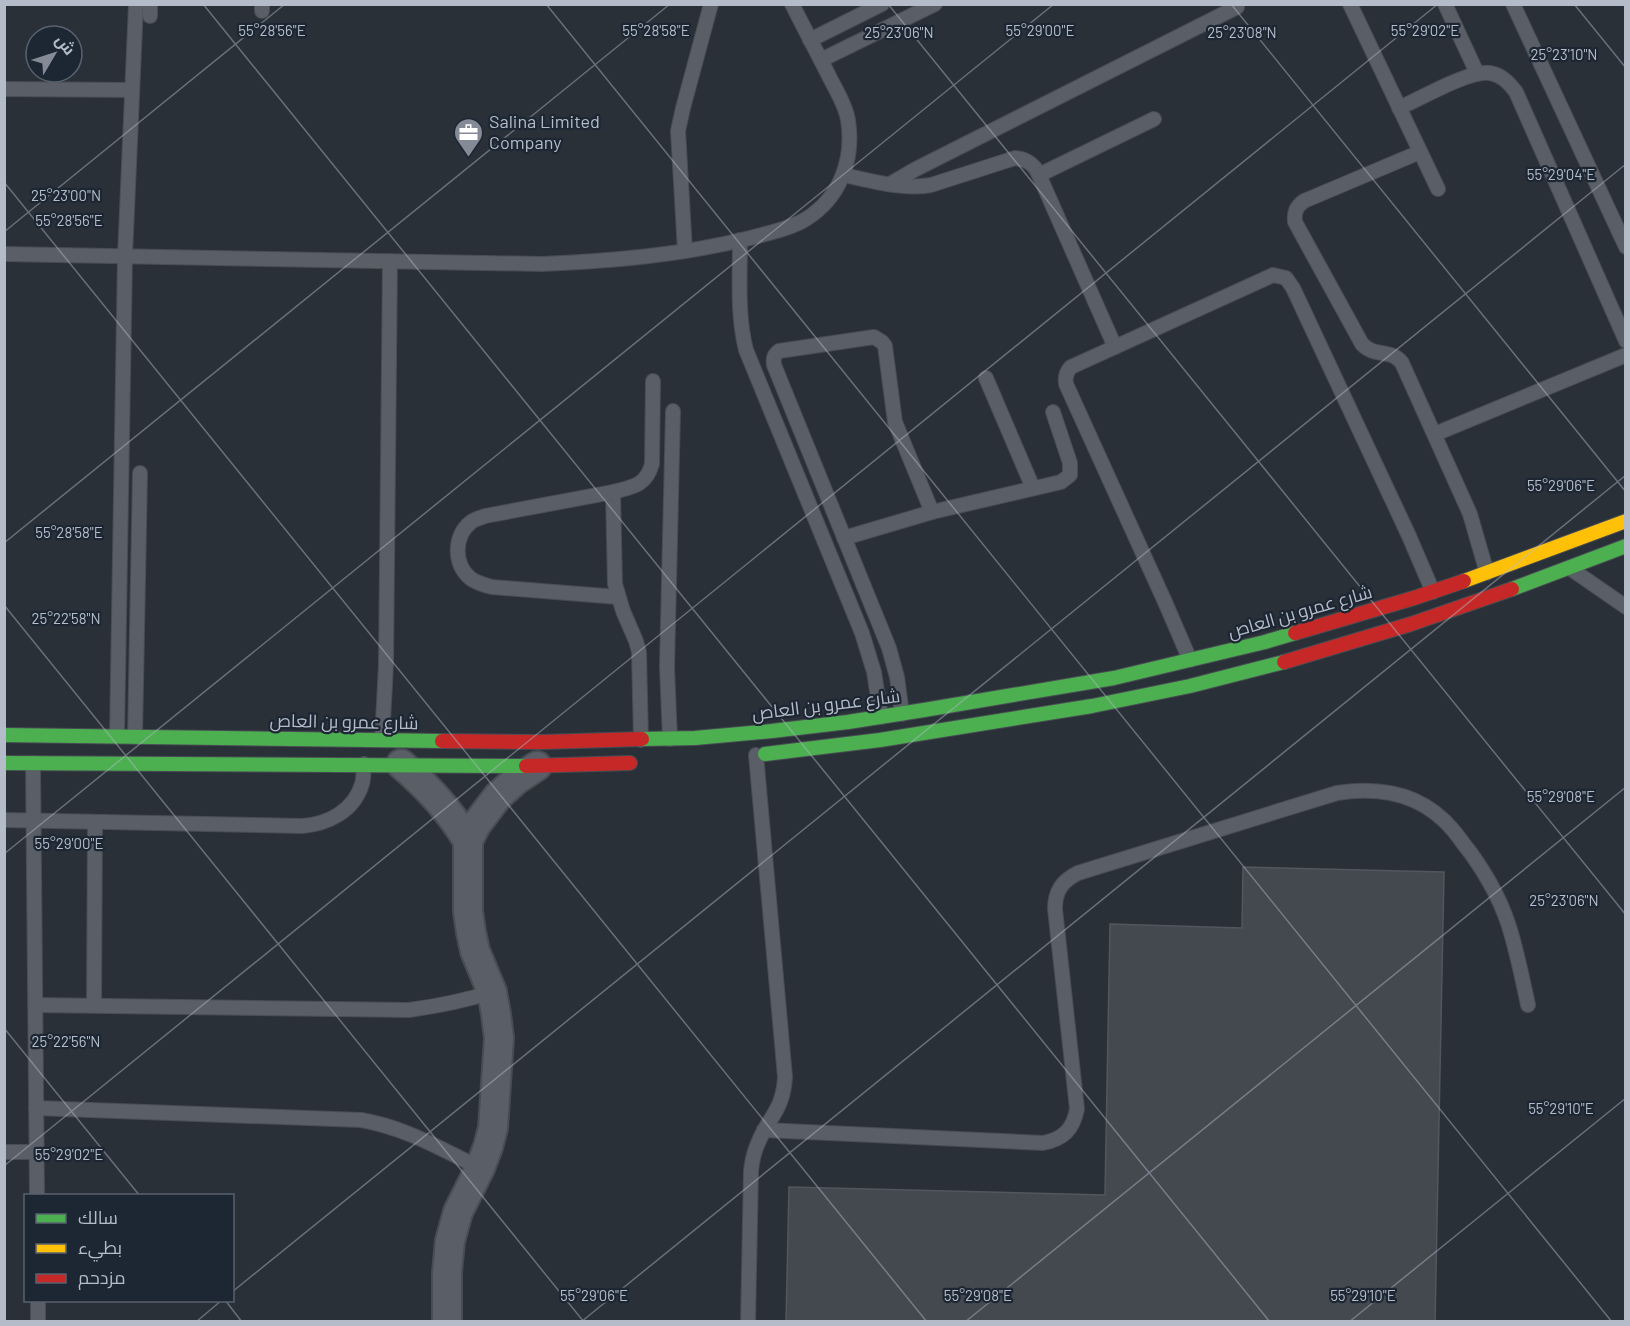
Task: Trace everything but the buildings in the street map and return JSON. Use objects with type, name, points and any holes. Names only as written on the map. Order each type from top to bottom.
[{"type":"main road","name":"شارع عمرو بن العاص","points":[[4,735],[542,742],[640,740],[772,731],[881,717],[1114,678],[1286,636],[1432,592],[1626,521]]},
{"type":"main road","points":[[750,755],[824,749],[899,738],[1114,702],[1189,686],[1419,622],[1626,546]]},
{"type":"main road","points":[[4,763],[537,766],[641,763]]},
{"type":"street","points":[[401,764],[438,798],[468,841]]},
{"type":"street","points":[[447,1322],[447,1272],[450,1241],[458,1212],[480,1168],[493,1128],[499,1038],[492,992],[471,932],[468,911],[468,841],[476,825],[498,796],[537,766]]},
{"type":"lane","points":[[117,736],[124,256],[136,4]]},
{"type":"lane","points":[[685,251],[678,131],[711,4]]},
{"type":"lane","points":[[4,254],[542,264],[590,262],[685,251],[779,231],[806,219],[828,200],[843,175],[850,147],[848,117],[792,4]]},
{"type":"lane","points":[[810,40],[882,4]]},
{"type":"lane","points":[[821,60],[935,4]]},
{"type":"lane","points":[[1350,4],[1438,189]]},
{"type":"lane","points":[[1445,4],[1477,73]]},
{"type":"lane","points":[[1513,4],[1626,247]]},
{"type":"lane","points":[[890,184],[1237,7]]},
{"type":"lane","points":[[1399,108],[1477,73],[1489,73],[1509,83],[1516,92],[1626,341]]},
{"type":"lane","points":[[4,89],[132,90]]},
{"type":"lane","points":[[1039,175],[1154,119]]},
{"type":"lane","points":[[1420,152],[1304,201],[1299,205],[1294,216],[1295,222],[1362,344],[1371,351],[1394,355],[1402,363],[1470,514],[1487,573]]},
{"type":"lane","points":[[843,175],[919,187],[1015,158],[1029,162],[1039,175],[1115,346]]},
{"type":"lane","points":[[740,240],[741,321],[746,350],[862,633],[874,672],[881,717]]},
{"type":"lane","points":[[382,740],[386,665],[390,261]]},
{"type":"lane","points":[[1190,661],[1065,379],[1071,367],[1273,275],[1286,278],[1299,298],[1409,536],[1432,592]]},
{"type":"lane","points":[[902,714],[897,677],[889,648],[774,365],[773,360],[779,351],[874,337],[882,342],[885,346],[895,422],[932,512]]},
{"type":"lane","points":[[1435,434],[1626,355]]},
{"type":"lane","points":[[986,378],[1033,488]]},
{"type":"lane","points":[[618,597],[481,585],[462,569],[458,558],[459,538],[473,521],[485,516],[613,492],[639,484],[650,472],[652,465],[653,381]]},
{"type":"lane","points":[[670,739],[667,667],[673,411]]},
{"type":"lane","points":[[844,538],[932,512],[1061,482],[1070,475],[1070,463],[1053,412]]},
{"type":"lane","points":[[135,737],[140,474]]},
{"type":"lane","points":[[613,492],[615,584],[622,611],[636,640],[639,652],[640,740]]},
{"type":"lane","points":[[1570,568],[1626,607]]},
{"type":"lane","points":[[748,1322],[751,1171],[755,1150],[782,1100],[785,1077],[750,755]]},
{"type":"lane","points":[[33,763],[37,1194]]},
{"type":"lane","points":[[4,820],[317,825],[332,819],[354,799],[362,784],[364,764]]},
{"type":"lane","points":[[764,1130],[1043,1143],[1062,1136],[1075,1120],[1077,1109],[1055,909],[1055,900],[1063,883],[1078,873],[1337,793],[1379,790],[1400,795],[1419,803],[1453,829],[1494,888],[1511,933],[1528,1005]]},
{"type":"lane","points":[[94,1005],[95,822]]},
{"type":"lane","points":[[35,1005],[409,1010],[465,1001],[492,992]]},
{"type":"lane","points":[[36,1108],[361,1120],[398,1129],[480,1168]]},
{"type":"lane","points":[[4,1152],[37,1152]]},
{"type":"lane","points":[[38,1302],[38,1322]]},
{"type":"traffic: fast","points":[[1512,589],[1626,546]]},
{"type":"traffic: fast","points":[[642,739],[695,738],[772,731],[924,710],[1114,678],[1295,633]]},
{"type":"traffic: fast","points":[[765,754],[880,740],[1092,706],[1190,686],[1284,662]]},
{"type":"traffic: fast","points":[[4,735],[442,741]]},
{"type":"traffic: fast","points":[[4,763],[526,766]]},
{"type":"traffic: slow","points":[[1464,581],[1626,521]]},
{"type":"traffic: jam","points":[[1295,633],[1464,581]]},
{"type":"traffic: jam","points":[[1284,662],[1411,624],[1512,589]]},
{"type":"traffic: jam","points":[[442,741],[542,742],[642,739]]},
{"type":"traffic: jam","points":[[526,766],[630,763]]},
{"type":"place","name":"Salina Limited Company","points":[[468,158]]}]
